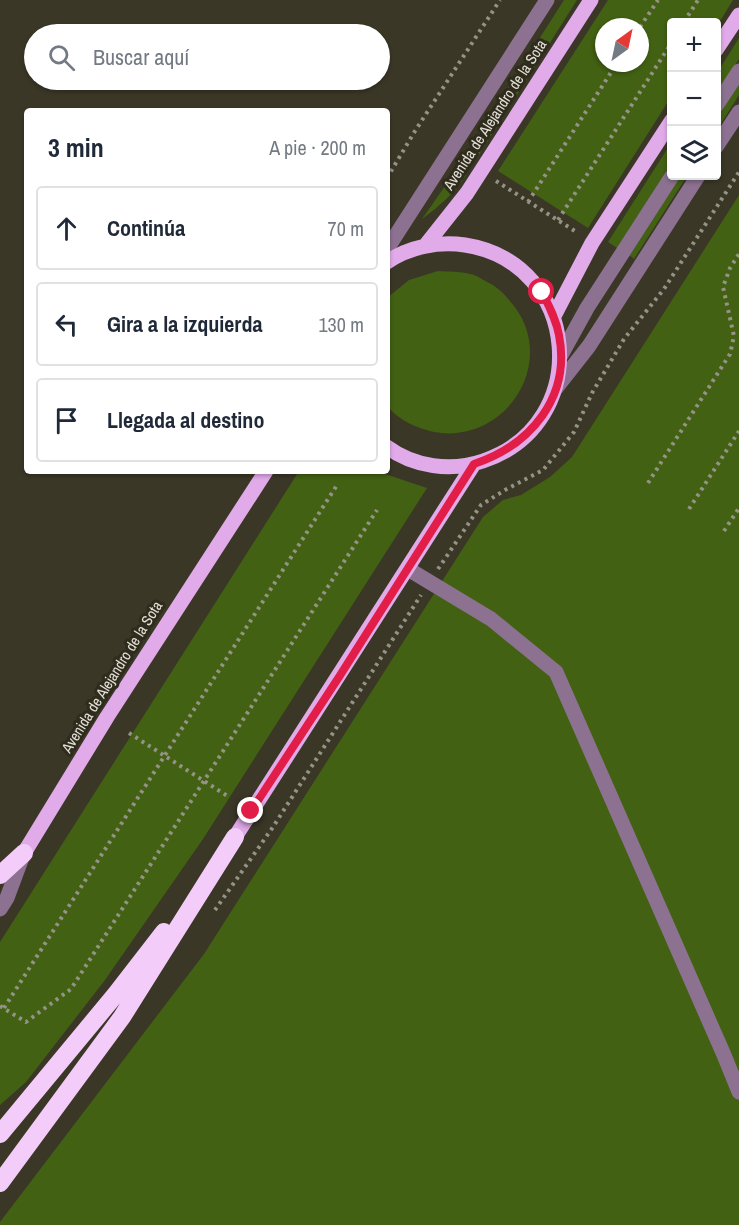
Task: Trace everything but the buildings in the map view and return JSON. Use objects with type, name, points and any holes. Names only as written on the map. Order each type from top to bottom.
[{"type":"highway","points":[[0,1134],[116,994],[235,837]]},
{"type":"highway","points":[[0,1183],[122,1017],[235,837]]},
{"type":"highway","points":[[0,875],[24,852]]},
{"type":"main road","name":"Avenida de Alejandro de la Sota","points":[[425,246],[467,193],[591,0]]},
{"type":"main road","points":[[721,44],[739,15]]},
{"type":"main road","points":[[554,316],[592,243],[668,126]]},
{"type":"main road","points":[[390,260],[425,246],[460,244],[478,247],[502,257],[524,272],[542,292],[554,316],[561,355],[556,388],[549,406],[538,422],[510,449],[493,458],[453,467],[432,466],[411,460],[390,449]]},
{"type":"main road","points":[[235,837],[474,464]]},
{"type":"main road","name":"Avenida de Alejandro de la Sota","points":[[24,852],[113,708],[264,474]]},
{"type":"street","name":"Avenida de Alejandro de la Sota","points":[[390,244],[547,0]]},
{"type":"street","points":[[721,100],[739,71]]},
{"type":"street","points":[[721,141],[739,112]]},
{"type":"street","points":[[561,355],[587,308],[669,180]]},
{"type":"street","points":[[556,388],[589,346],[695,180]]},
{"type":"street","points":[[408,569],[491,619],[556,672],[739,1092]]},
{"type":"street","name":"Avenida de Alejandro de la Sota","points":[[0,909],[7,898],[24,852]]},
{"type":"path","points":[[390,173],[415,130],[500,0]]},
{"type":"path","points":[[646,18],[658,0]]},
{"type":"path","points":[[687,18],[698,0]]},
{"type":"path","points":[[558,220],[667,50]]},
{"type":"path","points":[[528,202],[611,72]]},
{"type":"path","points":[[447,556],[481,505],[543,470],[574,432],[592,393],[624,339],[664,289],[739,172]]},
{"type":"path","points":[[495,180],[584,237]]},
{"type":"path","points":[[648,483],[730,354],[734,336],[723,287],[730,268],[739,254]]},
{"type":"path","points":[[689,509],[739,431]]},
{"type":"path","points":[[338,485],[2,1007],[26,1022],[71,989],[377,510]]},
{"type":"path","points":[[724,531],[739,508]]},
{"type":"path","points":[[129,733],[229,798]]},
{"type":"green space","points":[[564,0],[577,0],[477,158],[467,152]]},
{"type":"green space","points":[[608,0],[733,0],[721,20],[667,18],[667,103],[588,228],[498,171],[595,20],[595,72],[649,72],[649,18],[596,18]]},
{"type":"green space","points":[[739,38],[739,59],[721,88],[721,67]]},
{"type":"green space","points":[[739,83],[739,95],[721,124],[721,112]]},
{"type":"green space","points":[[667,149],[667,170],[617,248],[608,242]]},
{"type":"green space","points":[[457,169],[466,175],[457,188],[422,219]]},
{"type":"green space","points":[[677,180],[684,180],[634,259],[629,255]]},
{"type":"green space","points":[[739,195],[739,1225],[0,1225],[0,1222],[204,954],[483,517],[503,500],[521,495],[550,477],[572,457]]},
{"type":"green space","points":[[438,271],[473,275],[501,291],[514,306],[526,328],[530,352],[527,374],[517,395],[502,413],[483,426],[460,433],[434,432],[408,423],[390,409],[390,296],[409,280]]},
{"type":"green space","points":[[297,474],[385,474],[427,488],[203,839],[105,980],[26,1082],[0,1105],[0,942]]},
{"type":"route","points":[[251,811],[474,464],[510,449],[538,422],[549,406],[560,371],[561,355],[554,316],[542,292]]}]
